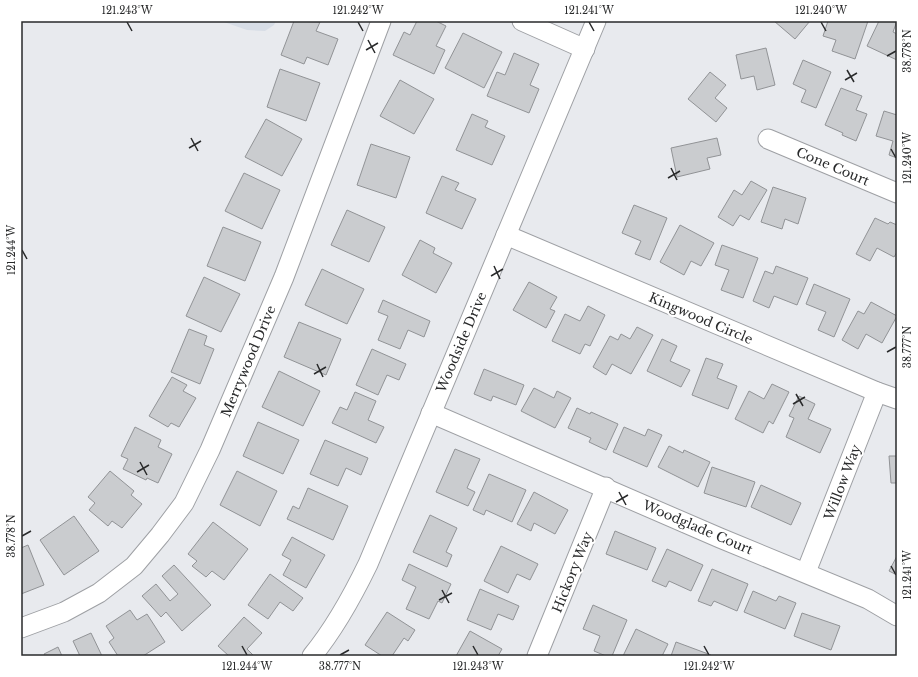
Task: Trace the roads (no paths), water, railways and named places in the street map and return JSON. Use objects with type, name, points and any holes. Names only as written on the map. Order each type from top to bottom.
[{"type":"street","name":"Merrywood Drive","points":[[21,628],[64,612],[99,593],[134,566],[184,503],[210,450],[284,277],[381,21]]},
{"type":"street","points":[[522,21],[585,49]]},
{"type":"street","name":"Woodside Drive","points":[[312,656],[348,604],[368,564],[596,21]]},
{"type":"street","name":"Cone Court","points":[[768,139],[897,193]]},
{"type":"street","name":"Kingwood Circle","points":[[506,235],[877,392],[897,399]]},
{"type":"street","name":"Willow Way","points":[[806,572],[877,392]]},
{"type":"street","name":"Woodglade Court","points":[[431,413],[720,538],[806,572],[868,599],[897,616]]},
{"type":"street","name":"Hickory Way","points":[[537,656],[606,488]]}]
